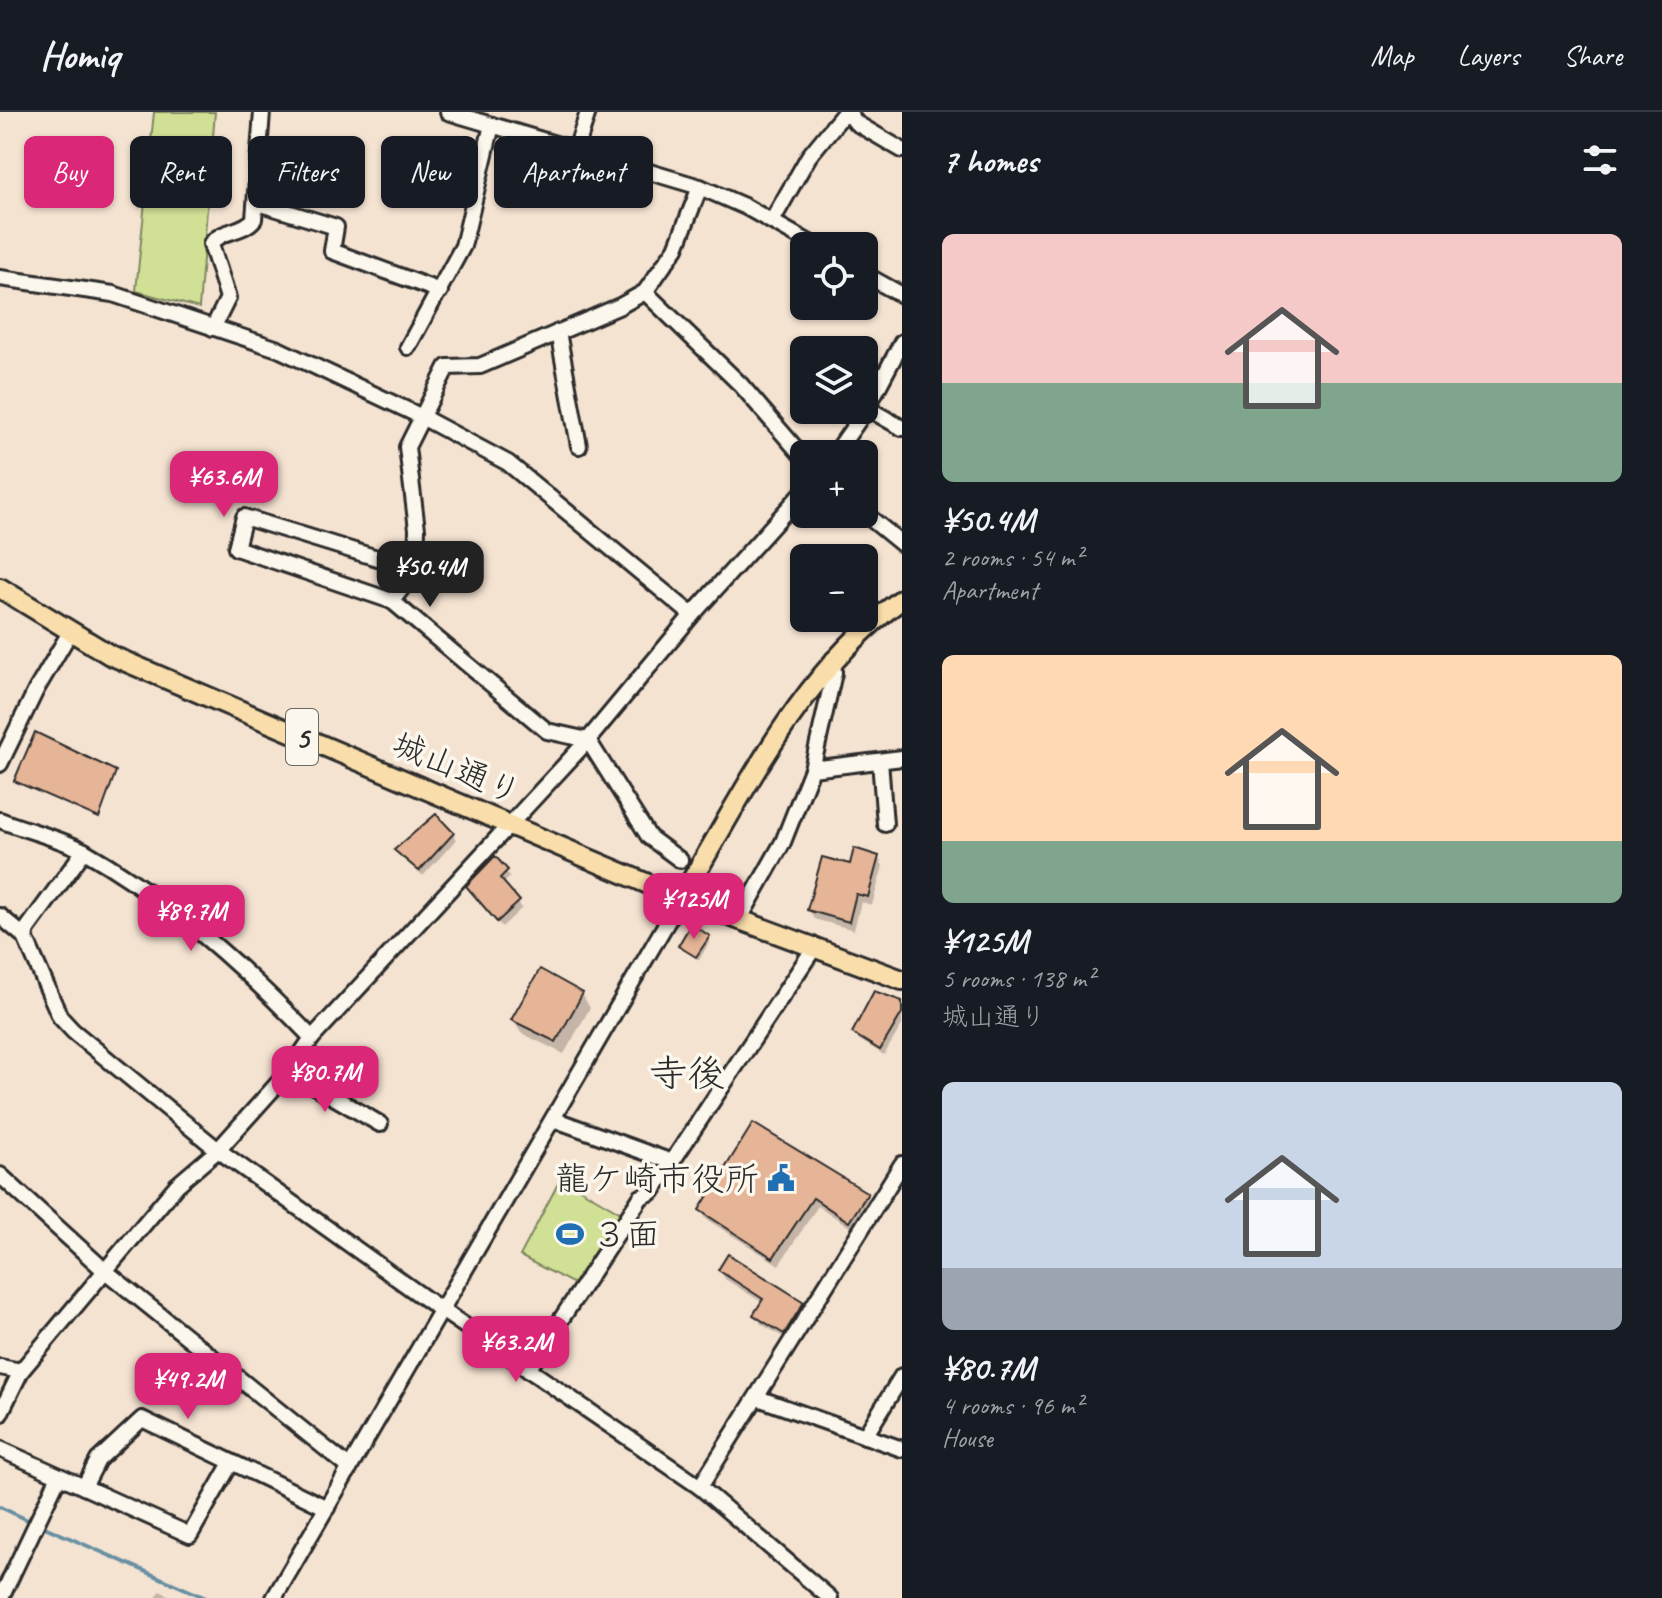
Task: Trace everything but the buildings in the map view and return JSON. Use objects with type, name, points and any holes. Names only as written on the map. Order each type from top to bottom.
[{"type":"main road","name":"城山通り","points":[[0,588],[69,634],[110,655],[681,898],[902,980]]},
{"type":"main road","points":[[681,898],[792,713],[833,659],[902,599]]},
{"type":"street","points":[[261,136],[262,112]]},
{"type":"street","points":[[448,112],[529,136]]},
{"type":"street","points":[[580,136],[588,112]]},
{"type":"street","points":[[772,221],[809,156],[847,112],[856,123],[902,150]]},
{"type":"street","points":[[408,347],[463,246],[492,125]]},
{"type":"street","points":[[653,173],[700,187],[791,232]]},
{"type":"street","points":[[392,601],[416,570],[417,529],[407,447],[447,367],[480,366],[645,292],[676,248],[700,187]]},
{"type":"street","points":[[213,328],[228,298],[211,244],[217,236],[249,226],[256,208]]},
{"type":"street","points":[[274,208],[336,227],[332,251],[440,291]]},
{"type":"street","points":[[0,278],[113,294],[278,349],[420,416],[508,463],[692,615]]},
{"type":"street","points":[[878,282],[902,295]]},
{"type":"street","points":[[645,292],[741,385],[790,442]]},
{"type":"street","points":[[558,332],[579,446]]},
{"type":"street","points":[[878,387],[902,342]]},
{"type":"street","points":[[878,414],[902,428]]},
{"type":"street","points":[[0,1414],[21,1371],[177,1185],[218,1150],[289,1071],[312,1038],[588,740],[692,615],[790,506]]},
{"type":"street","points":[[416,570],[244,517],[236,548],[392,601],[547,731],[588,740],[649,837],[680,860]]},
{"type":"street","points":[[878,524],[902,544]]},
{"type":"street","points":[[0,764],[36,690],[69,634]]},
{"type":"street","points":[[739,920],[783,842],[812,769],[834,673],[833,659]]},
{"type":"street","points":[[812,769],[902,758]]},
{"type":"street","points":[[880,761],[885,824]]},
{"type":"street","points":[[0,820],[84,851],[150,894],[254,981],[312,1038]]},
{"type":"street","points":[[25,937],[27,929],[84,851]]},
{"type":"street","points":[[274,1598],[681,898]]},
{"type":"street","points":[[0,916],[25,937],[60,1017],[218,1150],[442,1310],[610,1422],[700,1487],[830,1598]]},
{"type":"street","points":[[528,1370],[641,1197],[652,1192],[814,948]]},
{"type":"street","points":[[289,1071],[380,1124]]},
{"type":"street","points":[[553,1119],[672,1162]]},
{"type":"street","points":[[700,1487],[902,1164]]},
{"type":"street","points":[[0,1175],[104,1270],[350,1468]]},
{"type":"street","points":[[0,1367],[21,1371]]},
{"type":"street","points":[[865,1436],[902,1376]]},
{"type":"street","points":[[758,1398],[902,1449]]},
{"type":"street","points":[[84,1487],[98,1460],[142,1419],[327,1508]]},
{"type":"street","points":[[0,1449],[190,1535],[231,1463]]},
{"type":"street","points":[[1,1598],[59,1476]]},
{"type":"green space","points":[[154,112],[215,112],[213,136],[152,136]]},
{"type":"green space","points":[[144,208],[207,208],[199,308],[136,291]]},
{"type":"green space","name":"３面","points":[[561,1178],[621,1213],[576,1285],[520,1256]]},
{"type":"waterway","points":[[0,1507],[32,1522]]},
{"type":"waterway","points":[[40,1525],[206,1598]]},
{"type":"place","name":"龍ケ崎市役所","points":[[781,1178]]},
{"type":"place","name":"３面","points":[[570,1234]]},
{"type":"district","name":"寺後","points":[[687,1073]]}]
